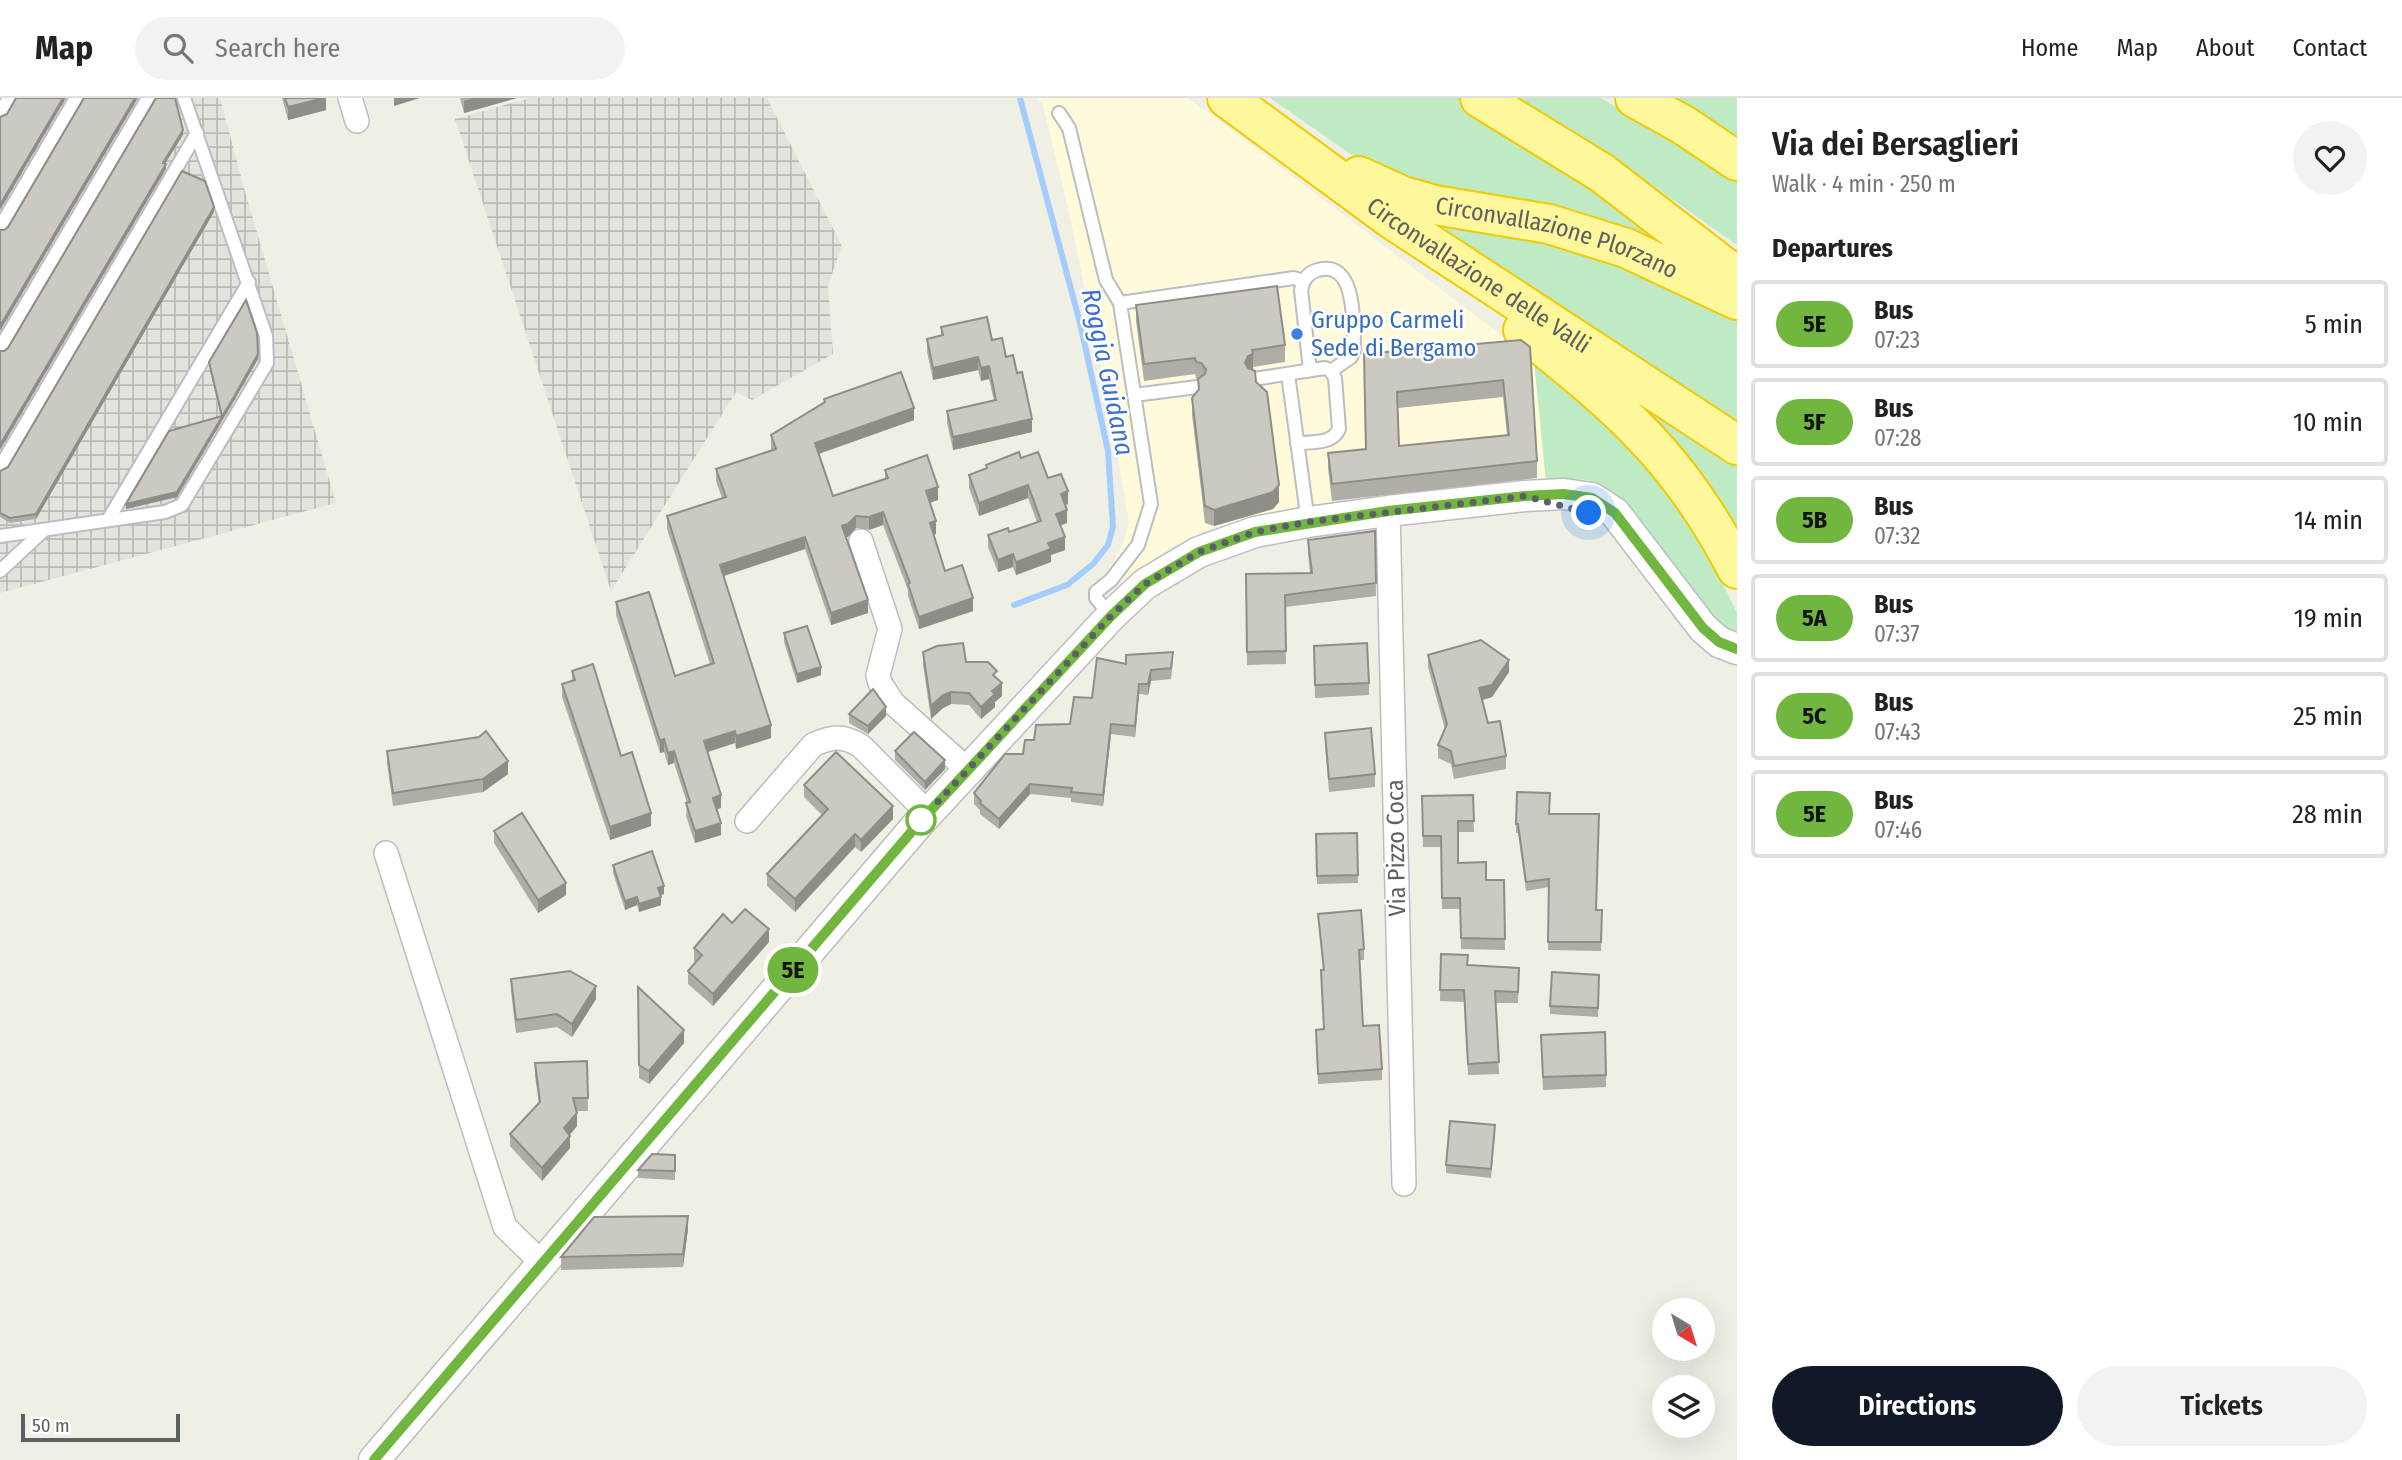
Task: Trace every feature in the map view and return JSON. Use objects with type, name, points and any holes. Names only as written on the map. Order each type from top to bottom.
[{"type":"highway","name":"Circonvallazione delle Valli","points":[[1227,98],[1393,220],[1737,444]]},
{"type":"highway","name":"Circonvallazione Plorzano","points":[[1480,98],[1602,173],[1737,277]]},
{"type":"highway","points":[[1635,98],[1685,126],[1737,161]]},
{"type":"highway","name":"Circonvallazione Plorzano","points":[[1296,147],[1403,196],[1435,205],[1549,224],[1626,248],[1737,300]]},
{"type":"highway","points":[[1393,220],[1611,403],[1639,431],[1697,503],[1725,545],[1737,569]]},
{"type":"street","points":[[351,98],[357,121]]},
{"type":"street","points":[[374,1460],[928,813],[1111,616],[1145,584],[1199,552],[1255,532],[1388,511],[1564,494],[1592,498],[1615,513],[1703,628],[1719,642],[1737,649]]},
{"type":"street","points":[[1525,496],[1578,509],[1598,520],[1696,647],[1728,666],[1737,667]]},
{"type":"street","name":"Via Pizzo Coca","points":[[1388,511],[1404,1184]]},
{"type":"street","points":[[861,541],[890,629],[878,675],[880,684],[893,703],[969,771]]},
{"type":"street","points":[[747,821],[813,744],[827,738],[839,737],[848,738],[861,746],[928,813]]},
{"type":"street","points":[[386,853],[505,1227],[541,1262]]},
{"type":"lane","points":[[0,113],[9,98]]},
{"type":"lane","points":[[0,226],[76,98]]},
{"type":"lane","points":[[0,348],[148,98]]},
{"type":"lane","points":[[0,537],[165,512],[182,505],[267,363],[266,336],[184,98]]},
{"type":"lane","points":[[1059,113],[1069,128],[1106,280],[1119,303],[1151,504],[1138,545],[1111,580],[1097,592],[1096,598],[1111,616]]},
{"type":"lane","points":[[0,467],[197,133]]},
{"type":"lane","points":[[1310,370],[1301,290],[1303,281],[1318,270],[1329,269],[1346,281],[1350,291],[1354,350],[1351,357],[1331,371]]},
{"type":"lane","points":[[1119,303],[1294,278],[1303,281]]},
{"type":"lane","points":[[108,520],[249,282]]},
{"type":"lane","points":[[1254,379],[1325,368],[1331,371],[1335,378],[1339,429],[1331,439],[1297,443]]},
{"type":"lane","points":[[1288,374],[1308,522]]},
{"type":"lane","points":[[1134,395],[1197,387]]},
{"type":"lane","points":[[0,571],[45,530]]},
{"type":"shaded area","points":[[0,98],[220,98],[336,503],[0,593]]},
{"type":"shaded area","points":[[530,98],[767,98],[842,246],[828,285],[833,354],[752,400],[736,392],[611,591],[455,119]]},
{"type":"shaded area","name":"Gruppo Carmeli Sede di Bergamo","points":[[1038,98],[1187,98],[1212,115],[1534,360],[1546,481],[1332,501],[1212,528],[1169,548],[1116,585],[1106,575],[1123,544],[1129,522],[1113,428],[1069,212],[1043,105]]},
{"type":"green space","points":[[1270,98],[1466,98],[1734,290],[1375,171]]},
{"type":"green space","points":[[1512,98],[1601,98],[1717,164],[1737,179],[1737,245],[1614,158]]},
{"type":"green space","points":[[1662,98],[1737,98],[1737,146]]},
{"type":"green space","points":[[1428,217],[1494,222],[1737,307],[1737,434]]},
{"type":"green space","points":[[1559,341],[1737,462],[1737,555]]},
{"type":"green space","points":[[1534,360],[1609,427],[1669,494],[1717,572],[1737,613],[1737,633],[1716,623],[1623,501],[1613,493],[1604,486],[1587,480],[1546,481]]},
{"type":"building","points":[[16,98],[63,98],[0,205],[0,117],[7,114]]},
{"type":"building","points":[[84,98],[135,98],[0,326],[0,230],[8,227]]},
{"type":"building","points":[[156,98],[175,98],[183,130],[163,163],[166,164],[0,445],[0,351],[8,348]]},
{"type":"building","points":[[285,98],[324,98],[288,107]]},
{"type":"building","points":[[182,171],[205,181],[214,207],[36,514],[10,518],[0,513],[0,471],[8,467]]},
{"type":"building","points":[[1277,286],[1285,345],[1252,350],[1253,354],[1248,356],[1245,363],[1255,371],[1256,382],[1267,392],[1279,485],[1273,492],[1214,510],[1205,506],[1192,398],[1199,389],[1198,379],[1205,374],[1206,369],[1196,362],[1195,358],[1144,364],[1136,305]]},
{"type":"building","points":[[246,300],[257,333],[258,354],[235,395],[177,492],[126,504],[169,431],[222,416],[209,362]]},
{"type":"building","points":[[987,317],[992,340],[1002,338],[1006,357],[1013,355],[1017,373],[1022,372],[1032,419],[953,437],[947,411],[996,400],[989,366],[981,368],[978,357],[933,368],[927,339],[943,335],[941,327]]},
{"type":"building","points":[[1521,340],[1530,347],[1537,461],[1332,484],[1328,453],[1366,449],[1364,354]],"holes":[[[1503,380],[1509,435],[1399,446],[1397,392]]]},
{"type":"building","points":[[901,372],[914,408],[815,443],[833,496],[888,478],[885,470],[927,455],[938,487],[926,491],[936,521],[930,523],[945,571],[962,565],[973,598],[919,617],[908,584],[910,583],[883,512],[869,517],[856,516],[842,526],[868,600],[831,613],[805,537],[720,565],[771,725],[736,736],[735,731],[704,741],[721,795],[713,798],[721,823],[695,831],[686,803],[690,802],[674,751],[668,753],[664,739],[660,741],[616,602],[649,592],[675,676],[714,663],[667,516],[726,497],[716,469],[776,449],[771,435],[825,402],[824,399]]},
{"type":"building","points":[[1019,452],[1021,458],[1038,452],[1048,478],[1061,474],[1068,491],[1061,494],[1067,510],[1056,514],[1065,537],[1048,543],[1051,549],[1016,562],[1013,554],[998,560],[988,535],[1008,528],[1009,532],[1041,521],[1028,485],[979,503],[969,475]]},
{"type":"building","points":[[1375,531],[1376,583],[1285,595],[1286,651],[1247,652],[1246,574],[1312,573],[1308,540]]},
{"type":"building","points":[[807,626],[821,667],[797,674],[784,633]]},
{"type":"building","points":[[1481,640],[1509,660],[1492,685],[1479,688],[1488,723],[1500,721],[1506,756],[1454,766],[1451,751],[1438,745],[1447,724],[1428,655]]},
{"type":"building","points":[[963,643],[966,662],[988,662],[997,671],[993,675],[1002,683],[992,691],[995,694],[981,707],[969,693],[951,692],[943,695],[931,706],[923,652],[937,646]]},
{"type":"building","points":[[1367,643],[1369,683],[1315,685],[1314,646]]},
{"type":"building","points":[[1173,652],[1171,668],[1151,670],[1148,684],[1139,684],[1135,726],[1111,724],[1103,795],[1071,792],[1072,788],[1030,784],[999,819],[980,803],[974,793],[1005,754],[1023,754],[1025,740],[1034,740],[1036,725],[1070,724],[1074,697],[1092,698],[1097,658],[1126,664],[1126,655]]},
{"type":"building","points":[[593,664],[621,756],[632,752],[651,813],[610,827],[562,684],[575,680],[572,671]]},
{"type":"building","points":[[873,689],[886,707],[868,726],[849,714]]},
{"type":"building","points":[[1371,728],[1375,774],[1329,779],[1325,733]]},
{"type":"building","points":[[486,731],[508,761],[483,779],[393,793],[387,751],[479,737]]},
{"type":"building","points":[[914,732],[945,760],[925,782],[895,751]]},
{"type":"building","points":[[836,752],[893,806],[861,840],[855,834],[795,899],[767,874],[828,809],[804,785]]},
{"type":"building","points":[[1517,792],[1550,793],[1549,814],[1599,814],[1596,910],[1602,910],[1601,942],[1548,942],[1549,879],[1526,882],[1516,824]]},
{"type":"building","points":[[1473,795],[1474,821],[1458,821],[1458,863],[1486,862],[1486,880],[1504,880],[1505,939],[1461,938],[1460,898],[1442,898],[1441,836],[1423,836],[1422,796]]},
{"type":"building","points":[[522,813],[566,883],[538,900],[494,831]]},
{"type":"building","points":[[1357,833],[1358,875],[1317,876],[1316,834]]},
{"type":"building","points":[[652,851],[664,886],[658,888],[661,897],[639,904],[637,897],[625,901],[613,865]]},
{"type":"building","points":[[745,909],[769,929],[713,994],[688,971],[702,955],[694,948],[723,914],[732,923]]},
{"type":"building","points":[[1361,910],[1364,949],[1359,950],[1363,1026],[1379,1025],[1382,1069],[1318,1074],[1316,1030],[1324,1029],[1321,970],[1324,970],[1318,914]]},
{"type":"building","points":[[1441,954],[1468,955],[1467,965],[1519,968],[1518,992],[1495,991],[1499,1062],[1468,1064],[1464,990],[1440,990]]},
{"type":"building","points":[[570,971],[596,986],[572,1024],[557,1014],[516,1020],[511,979]]},
{"type":"building","points":[[1552,972],[1599,975],[1598,1008],[1550,1006]]},
{"type":"building","points":[[638,987],[684,1030],[649,1071],[639,1065]]},
{"type":"building","points":[[1605,1032],[1606,1075],[1543,1077],[1541,1035]]},
{"type":"building","points":[[587,1061],[588,1098],[573,1098],[577,1113],[564,1128],[570,1136],[542,1168],[510,1134],[540,1102],[535,1063]]},
{"type":"building","points":[[1450,1121],[1495,1125],[1491,1169],[1446,1165]]},
{"type":"building","points":[[652,1154],[675,1155],[675,1171],[638,1170]]},
{"type":"building","points":[[688,1216],[683,1254],[561,1257],[594,1217]]},
{"type":"waterway","name":"Roggia Guidana","points":[[1014,605],[1067,585],[1093,564],[1108,545],[1113,527],[1108,451],[1080,323],[1020,98]]},
{"type":"bus line","name":"5E","points":[[374,1460],[919,823],[1111,616],[1145,584],[1199,552],[1255,532],[1388,511],[1564,494],[1592,498],[1615,513],[1703,628],[1719,642],[1737,649]]},
{"type":"place","name":"Gruppo Carmeli Sede di Bergamo","points":[[1297,334]]},
{"type":"route","points":[[921,820],[1111,616],[1145,584],[1199,552],[1255,532],[1308,522],[1525,496],[1589,513]]}]
